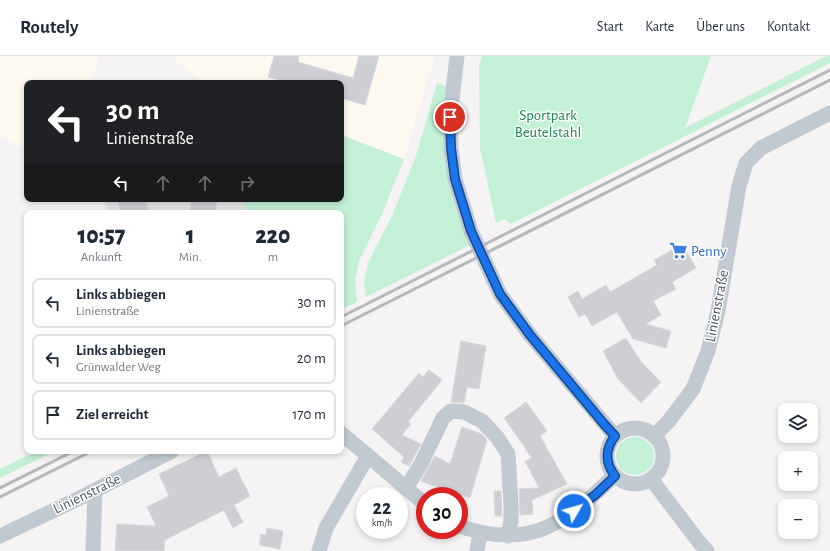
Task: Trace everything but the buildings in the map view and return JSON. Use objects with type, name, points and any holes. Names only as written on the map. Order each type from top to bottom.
[{"type":"street","points":[[457,56],[450,117],[451,148],[455,179],[471,231],[500,294],[530,335],[615,436]]},
{"type":"street","name":"Linienstraße","points":[[654,436],[668,422],[693,389],[708,351],[718,311],[739,186],[746,162],[761,148],[830,113]]},
{"type":"street","points":[[407,487],[421,464],[443,418],[451,411],[464,412],[482,421],[497,437],[508,454],[511,521],[508,536]]},
{"type":"street","points":[[635,428],[645,430],[654,436],[661,448],[662,455],[660,468],[651,479],[642,483],[632,484],[615,476],[609,465],[607,453],[615,436],[624,430],[635,428]]},
{"type":"street","points":[[344,436],[405,487]]},
{"type":"street","name":"Linienstraße","points":[[0,536],[95,491],[166,454]]},
{"type":"street","points":[[319,551],[326,528],[368,456]]},
{"type":"street","points":[[468,529],[489,534],[508,536],[527,534],[546,528],[564,519],[595,495],[615,476]]},
{"type":"street","points":[[651,479],[707,551]]},
{"type":"street","points":[[408,490],[416,496]]},
{"type":"street","points":[[93,551],[95,491]]},
{"type":"street","points":[[477,551],[480,532]]},
{"type":"shaded area","points":[[0,56],[100,56],[90,80],[24,80],[24,148],[0,136]]},
{"type":"shaded area","points":[[171,56],[435,56],[404,159],[344,136],[344,80],[199,80]]},
{"type":"shaded area","points":[[105,202],[244,202],[243,210],[107,210]]},
{"type":"green space","name":"Sportpark Beutelstahl","points":[[482,56],[711,56],[685,128],[826,56],[830,56],[830,63],[511,224],[505,219],[496,223],[480,148],[479,67]]},
{"type":"green space","points":[[437,83],[446,86],[444,111],[448,177],[456,209],[470,245],[366,297],[364,282],[368,263],[392,216],[416,156]]},
{"type":"green space","points":[[344,136],[404,159],[382,214],[359,261],[355,281],[357,302],[344,308],[344,210],[243,210],[244,202],[344,202]]},
{"type":"green space","points":[[631,437],[639,437],[649,442],[653,449],[653,463],[649,470],[639,475],[631,475],[621,470],[619,467],[616,460],[616,452],[621,442],[624,440]]},
{"type":"green space","points":[[30,454],[49,454],[0,478],[0,469]]},
{"type":"railway","points":[[344,315],[830,70]]},
{"type":"railway","points":[[344,324],[830,80]]},
{"type":"railway","points":[[0,488],[68,454]]},
{"type":"railway","points":[[0,497],[86,454]]},
{"type":"place","name":"Penny","points":[[678,251]]},
{"type":"route","points":[[450,117],[451,148],[455,179],[471,231],[500,294],[530,335],[615,436],[609,447],[607,459],[611,471],[615,476],[595,495],[574,511]]}]
